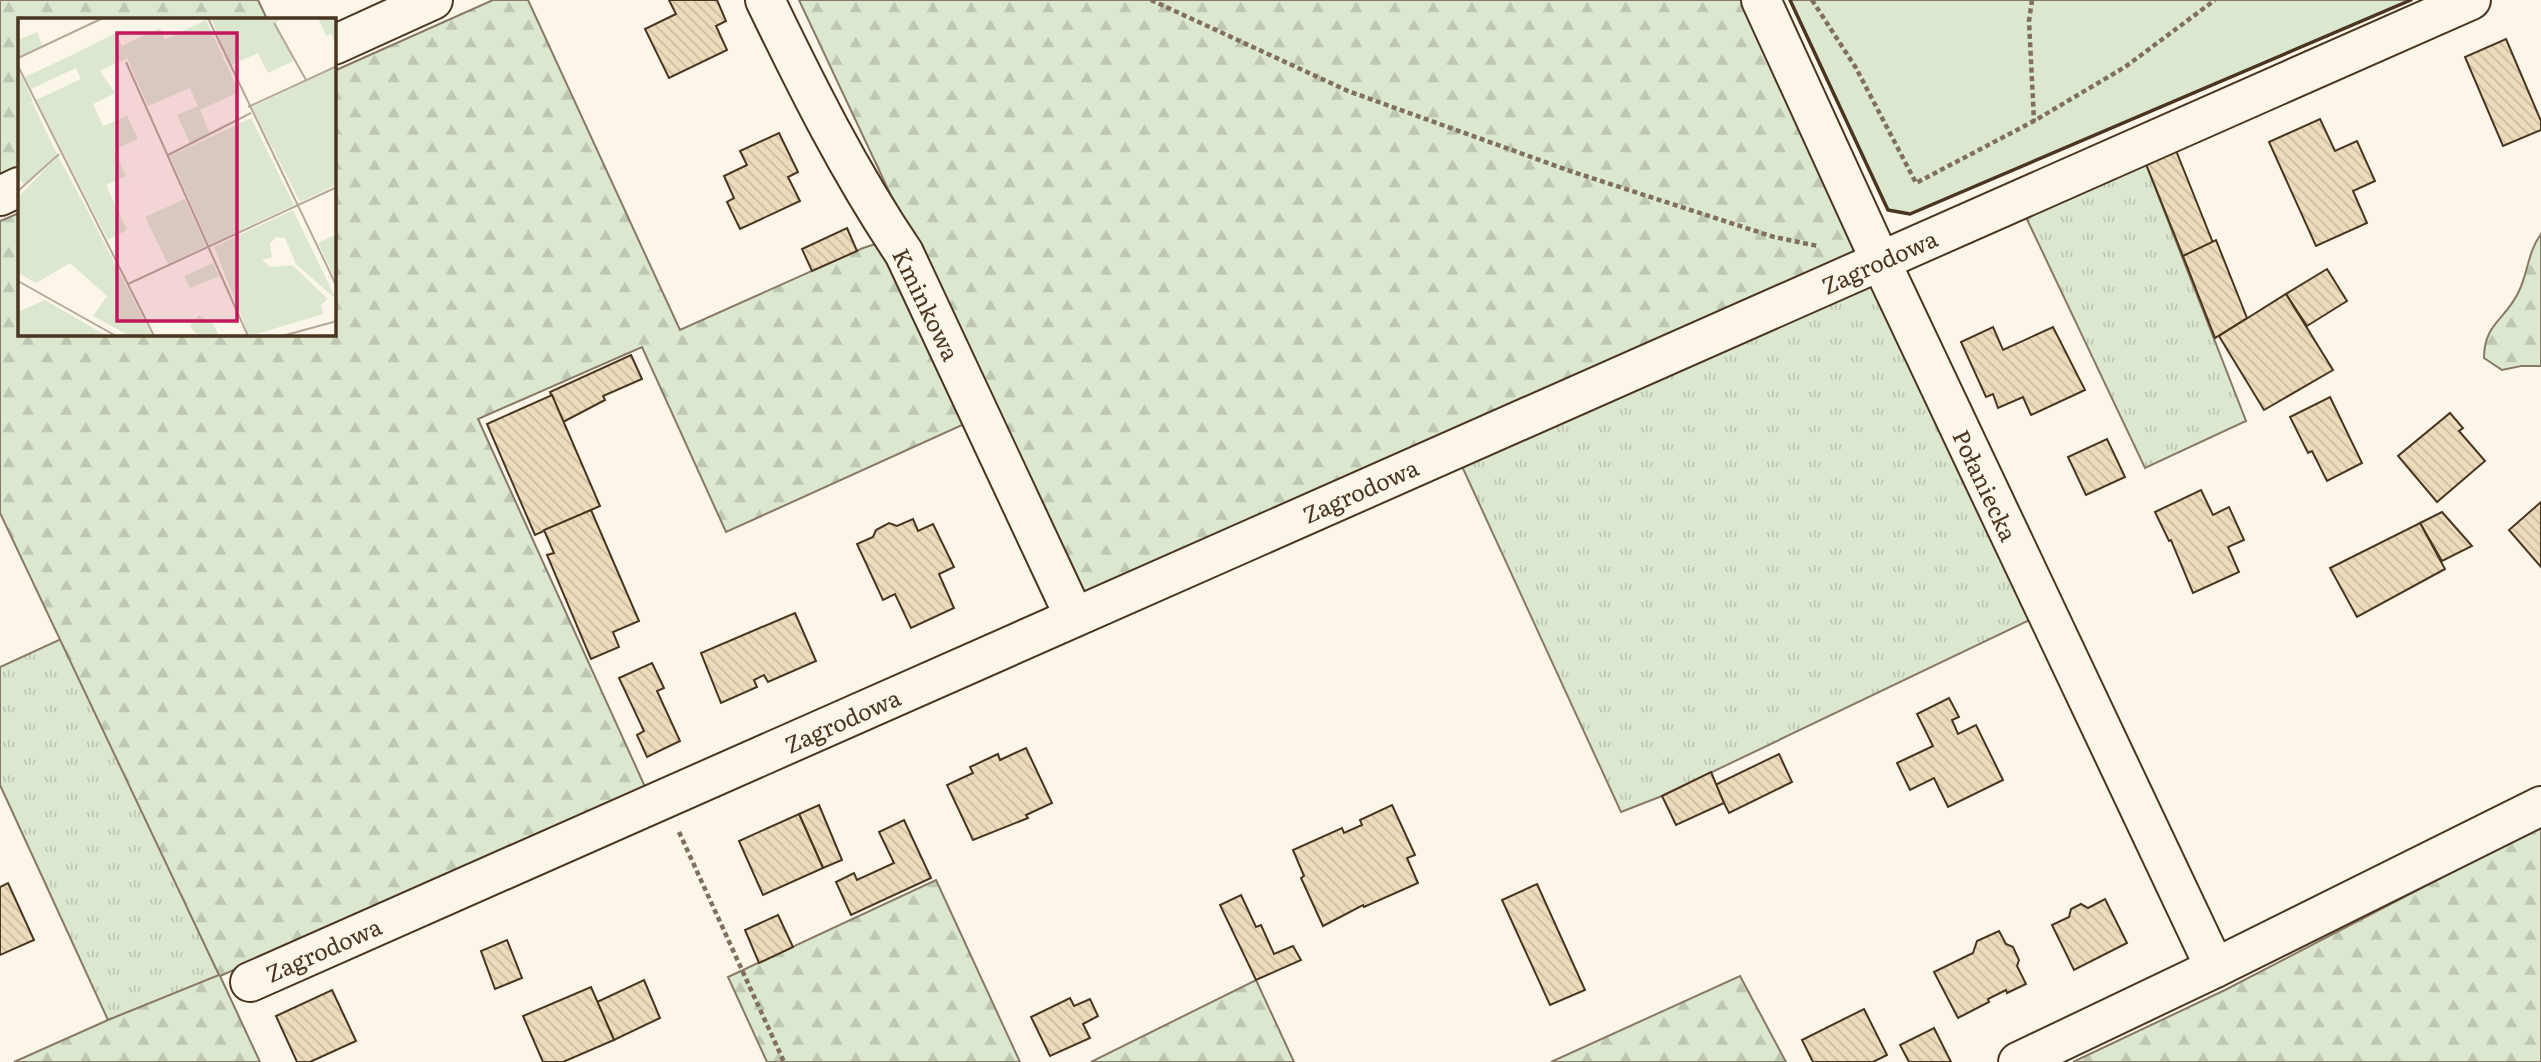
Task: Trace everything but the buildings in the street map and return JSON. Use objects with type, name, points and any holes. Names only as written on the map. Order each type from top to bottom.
[{"type":"street","points":[[336,44],[433,0]]},
{"type":"street","name":"Kminkowa","points":[[765,0],[814,102],[877,213],[904,253],[1074,616]]},
{"type":"street","name":"Połaniecka","points":[[1761,0],[1880,260],[2215,968]]},
{"type":"street","name":"Zagrodowa","points":[[250,982],[2471,0]]},
{"type":"street","points":[[0,196],[18,187]]},
{"type":"street","points":[[2018,1062],[2215,968],[2541,806]]},
{"type":"path","points":[[1151,0],[1348,91],[1570,171],[1774,237],[1880,260]]},
{"type":"path","points":[[1812,0],[1856,68],[1916,183],[2034,121],[2125,67],[2215,0]]},
{"type":"path","points":[[2032,0],[2029,21],[2034,121]]},
{"type":"path","points":[[664,800],[784,1062]]},
{"type":"green space","points":[[0,0],[258,0],[267,18],[18,18],[18,171],[0,179]]},
{"type":"green space","points":[[493,0],[528,0],[680,330],[863,248],[885,241],[971,421],[726,532],[642,347],[478,419],[646,789],[220,976],[260,1062],[14,1062],[219,975],[0,513],[0,221],[18,213],[18,336],[336,336],[336,70]]},
{"type":"green space","points":[[799,0],[1748,0],[1866,251],[1081,599]]},
{"type":"green space","points":[[1790,0],[2411,0],[1910,214],[1888,210]]},
{"type":"green space","points":[[2144,159],[2246,421],[2145,468],[2024,213]]},
{"type":"green space","points":[[2541,234],[2541,366],[2502,370],[2484,358],[2485,346],[2492,329],[2519,291],[2533,248]]},
{"type":"green space","points":[[1878,277],[2036,617],[1662,796],[1621,812],[1460,462]]},
{"type":"green space","points":[[61,639],[220,976],[108,1020],[0,785],[0,667]]},
{"type":"green space","points":[[2541,826],[2541,1062],[2073,1062],[2225,990]]},
{"type":"green space","points":[[936,880],[1020,1062],[767,1062],[728,977]]},
{"type":"green space","points":[[1740,976],[1786,1062],[1551,1062]]},
{"type":"green space","points":[[1256,980],[1294,1062],[1091,1062]]},
{"type":"wall","points":[[1790,0],[1888,210],[1910,214],[2411,0]]}]
